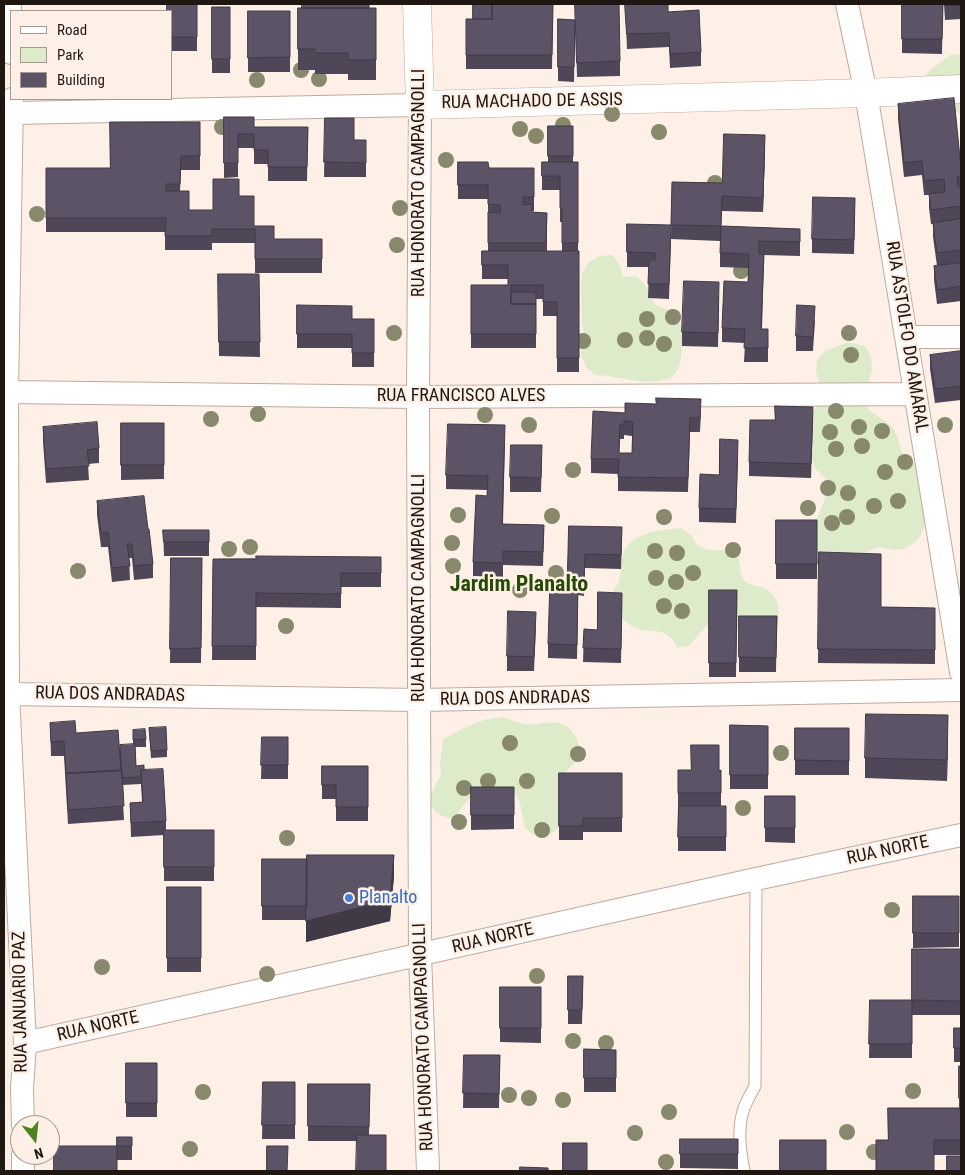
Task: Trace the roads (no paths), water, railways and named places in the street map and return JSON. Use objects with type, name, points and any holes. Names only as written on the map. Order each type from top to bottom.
[{"type":"street","name":"RUA HONORATO CAMPAGNOLLI","points":[[417,4],[420,104],[418,397],[420,955],[428,1171]]},
{"type":"street","name":"RUA ASTOLFO DO AMARAL","points":[[847,4],[866,93],[961,672]]},
{"type":"street","name":"RUA MACHADO DE ASSIS","points":[[12,106],[420,104],[961,89]]},
{"type":"street","name":"RUA JANUARIO PAZ","points":[[12,106],[7,392],[8,694],[25,1043],[13,1090],[19,1115]]},
{"type":"street","points":[[906,338],[961,337]]},
{"type":"street","name":"RUA FRANCISCO ALVES","points":[[7,392],[418,397],[915,394]]},
{"type":"street","name":"RUA DOS ANDRADAS","points":[[8,694],[419,700],[961,690]]},
{"type":"street","name":"RUA NORTE","points":[[25,1043],[961,836]]},
{"type":"lane","points":[[744,1171],[740,1149],[740,1128],[744,1108],[754,1086],[756,880]]},
{"type":"place","name":"Planalto","points":[[349,898]]},
{"type":"district","name":"Jardim Planalto","points":[[519,585]]}]
